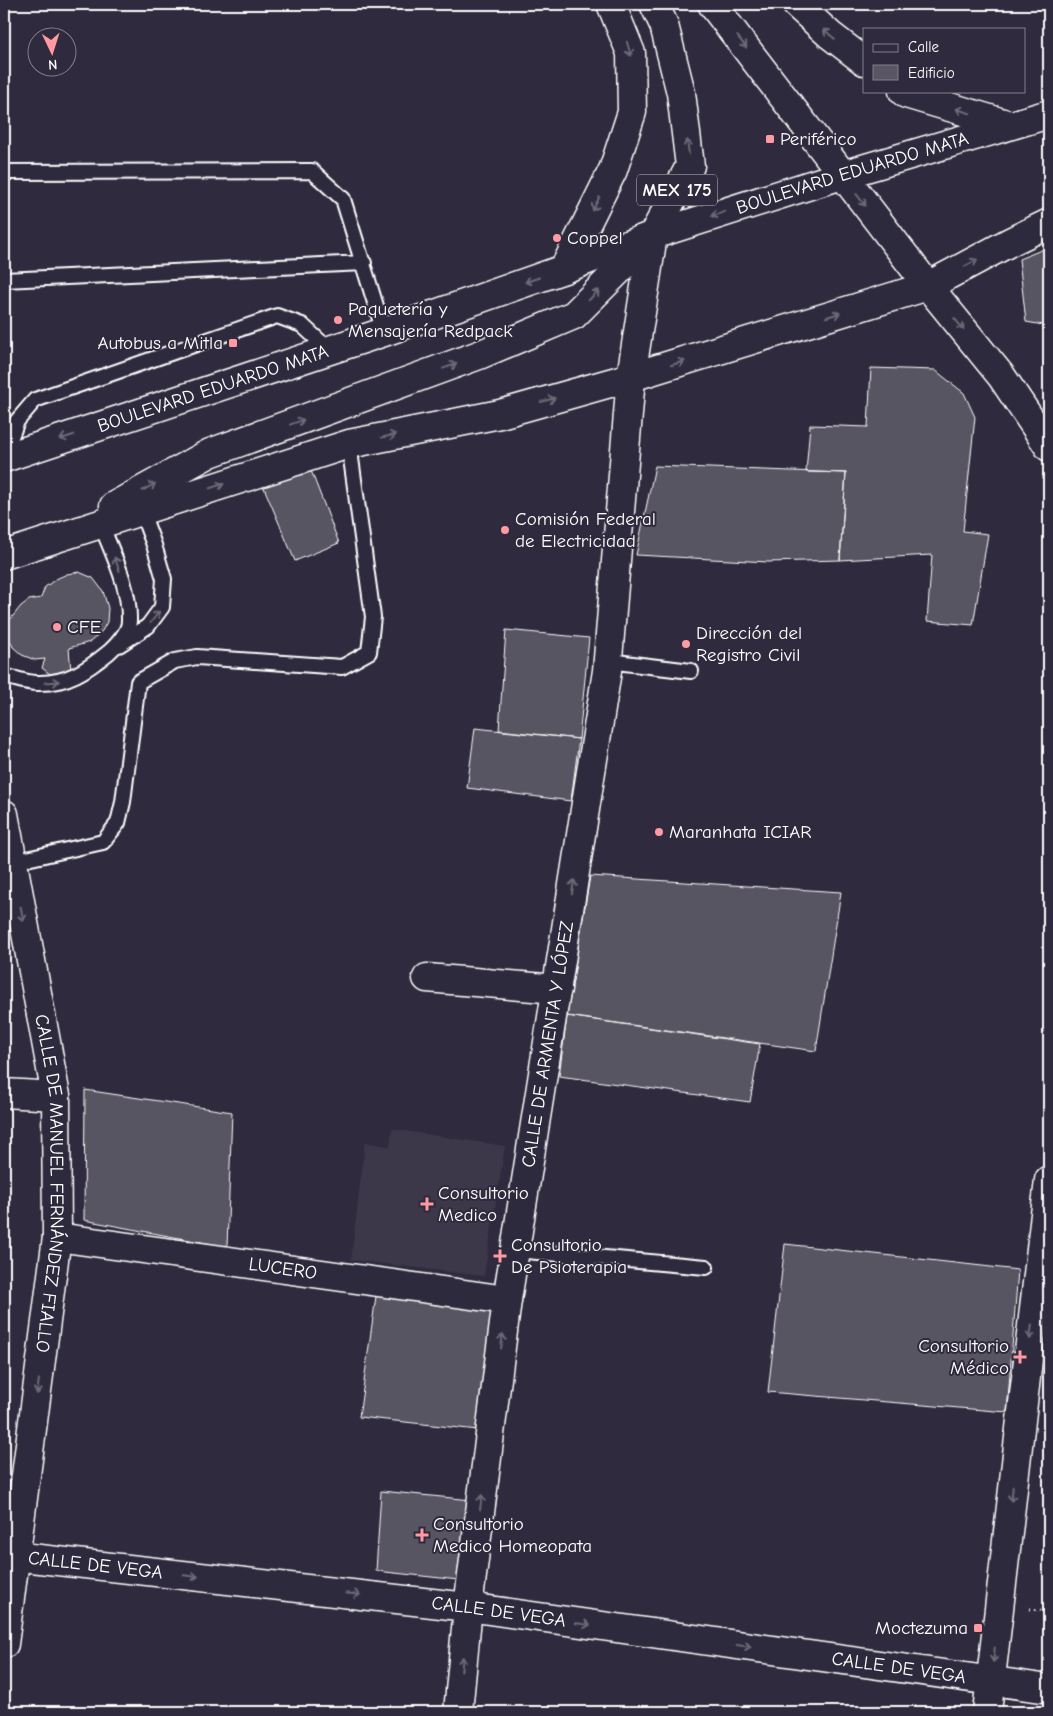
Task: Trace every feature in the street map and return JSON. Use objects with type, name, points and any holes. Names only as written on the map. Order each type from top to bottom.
[{"type":"street","points":[[564,269],[613,170],[632,112],[631,53],[611,4]]},
{"type":"street","name":"MEX 175","points":[[631,377],[654,235],[690,166],[681,93],[664,25],[654,4]]},
{"type":"street","points":[[712,4],[928,286],[1002,377],[1049,447]]},
{"type":"street","points":[[796,4],[830,35],[863,60]]},
{"type":"street","points":[[904,92],[1010,125]]},
{"type":"street","name":"BOULEVARD EDUARDO MATA","points":[[4,457],[384,332],[564,269],[654,235],[842,175],[1049,114]]},
{"type":"street","points":[[4,555],[349,444],[500,414],[631,377],[928,286],[1049,223]]},
{"type":"street","points":[[61,536],[210,453],[480,355],[574,315],[654,235]]},
{"type":"street","name":"CALLE DE ARMENTA Y LÓPEZ","points":[[458,1712],[468,1607],[507,1300],[608,661],[631,377]]},
{"type":"street","name":"CALLE DE MANUEL FERNÁNDEZ FIALLO","points":[[4,814],[56,1096],[57,1237],[10,1556],[4,1644]]},
{"type":"street","points":[[427,978],[557,989]]},
{"type":"street","points":[[4,1093],[56,1096]]},
{"type":"street","points":[[987,1712],[1049,1180]]},
{"type":"street","name":"LUCERO","points":[[57,1237],[507,1300]]},
{"type":"street","name":"CALLE DE VEGA","points":[[10,1556],[468,1607],[1049,1689]]},
{"type":"lane","points":[[4,172],[312,171],[343,199],[384,332]]},
{"type":"lane","points":[[4,280],[364,263]]},
{"type":"lane","points":[[4,457],[17,421],[35,400],[277,316],[302,325],[330,350]]},
{"type":"lane","points":[[13,862],[103,842],[118,823],[123,802],[138,682],[175,661],[196,656],[342,667],[368,652],[373,617],[349,444]]},
{"type":"lane","points":[[4,676],[37,683],[60,681],[79,675],[116,646],[148,626],[162,607],[164,579],[141,510]]},
{"type":"lane","points":[[100,524],[118,566],[129,600],[129,624],[116,646]]},
{"type":"lane","points":[[608,661],[691,671]]},
{"type":"lane","points":[[515,1250],[706,1267]]},
{"type":"shaded area","name":"Consultorio Medico","points":[[392,1129],[505,1146],[484,1276],[351,1260],[365,1142],[390,1147]]},
{"type":"building","points":[[1049,247],[1049,326],[1026,322],[1019,259]]},
{"type":"building","points":[[871,368],[935,370],[964,393],[975,417],[963,531],[988,534],[973,625],[927,621],[932,555],[840,560],[846,473],[806,472],[810,425],[868,427]]},
{"type":"building","points":[[655,466],[846,473],[840,560],[768,562],[636,555]]},
{"type":"building","points":[[310,468],[339,543],[295,561],[262,483]]},
{"type":"building","name":"CFE","points":[[79,572],[93,578],[103,591],[108,608],[107,622],[102,631],[90,642],[69,648],[71,671],[50,674],[42,668],[45,659],[35,660],[22,655],[13,647],[8,635],[9,621],[21,606],[29,600],[41,598],[45,587],[56,579],[67,574]]},
{"type":"building","points":[[506,630],[589,638],[579,739],[499,730]]},
{"type":"building","points":[[475,728],[579,739],[571,801],[467,788]]},
{"type":"building","points":[[590,876],[841,892],[816,1051],[567,1016]]},
{"type":"building","points":[[567,1016],[760,1044],[750,1102],[559,1076]]},
{"type":"building","points":[[85,1090],[232,1112],[227,1247],[84,1220]]},
{"type":"building","points":[[785,1244],[1018,1270],[1007,1412],[768,1392]]},
{"type":"building","points":[[376,1296],[497,1311],[478,1430],[359,1417]]},
{"type":"building","name":"Consultorio Medico Homeopata","points":[[381,1491],[472,1500],[459,1580],[376,1571]]},
{"type":"place","name":"Periférico","points":[[770,139]]},
{"type":"place","name":"Coppel","points":[[557,238]]},
{"type":"place","name":"Paquetería y Mensajería Redpack","points":[[338,320]]},
{"type":"place","name":"Autobus a Mitla","points":[[233,343]]},
{"type":"place","name":"Comisión Federal de Electricidad","points":[[505,530]]},
{"type":"place","name":"CFE","points":[[57,627]]},
{"type":"place","name":"Dirección del Registro Civil","points":[[686,644]]},
{"type":"place","name":"Maranhata ICIAR","points":[[659,832]]},
{"type":"place","name":"Consultorio Medico","points":[[427,1204]]},
{"type":"place","name":"Consultorio De Psioterapia","points":[[500,1256]]},
{"type":"place","name":"Consultorio Médico","points":[[1020,1357]]},
{"type":"place","name":"Consultorio Medico Homeopata","points":[[422,1535]]},
{"type":"place","name":"Moctezuma","points":[[978,1628]]}]
